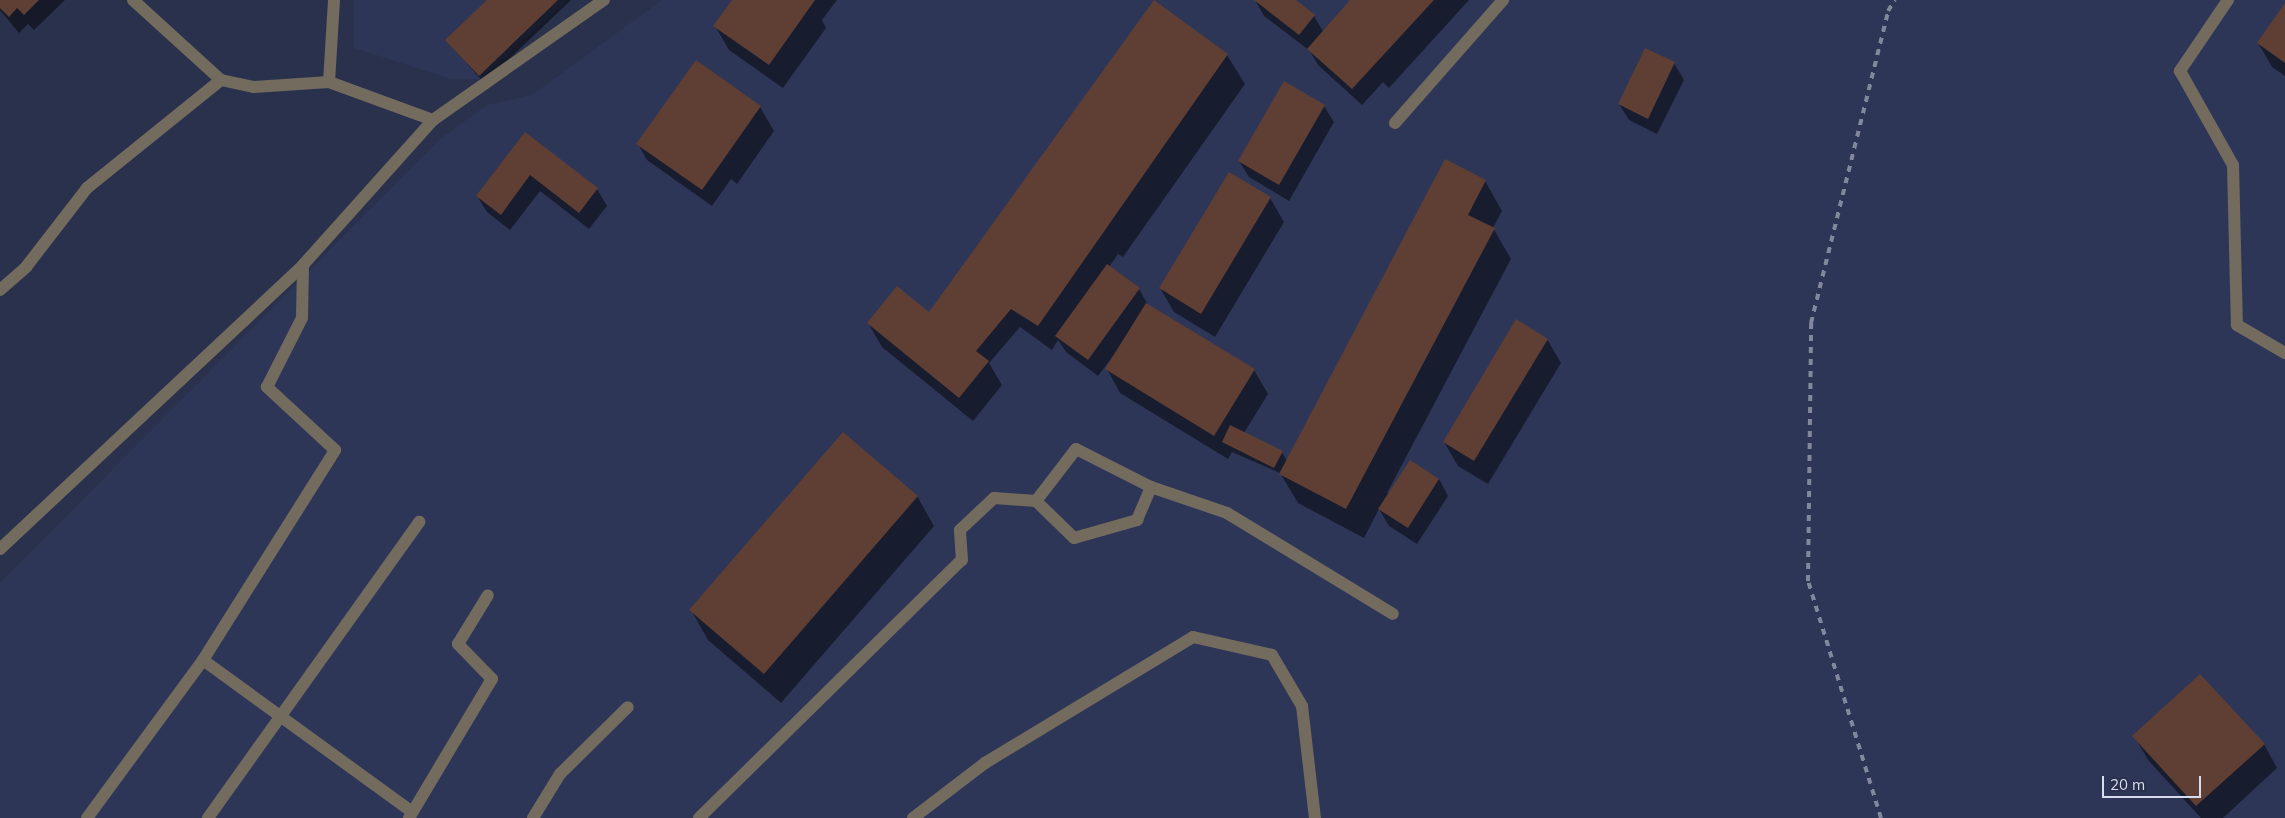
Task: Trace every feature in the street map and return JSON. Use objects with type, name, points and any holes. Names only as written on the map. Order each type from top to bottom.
[{"type":"street","points":[[132,0],[221,80],[254,87],[329,82],[433,120]]},
{"type":"street","points":[[142,9],[152,0]]},
{"type":"street","points":[[329,82],[334,0]]},
{"type":"street","points":[[0,549],[303,265],[433,120],[604,0]]},
{"type":"street","points":[[1395,123],[1503,0]]},
{"type":"street","points":[[2228,0],[2180,71],[2233,165],[2237,325],[2285,353]]},
{"type":"street","points":[[0,290],[26,267],[87,188],[221,80]]},
{"type":"street","points":[[87,818],[203,660],[334,450],[267,386],[302,318],[303,265]]},
{"type":"street","points":[[1036,501],[1076,449],[1151,487],[1227,513],[1393,614]]},
{"type":"street","points":[[700,818],[962,560],[960,530],[994,498],[1036,501],[1074,538],[1138,520],[1151,487]]},
{"type":"street","points":[[208,818],[282,717],[419,522]]},
{"type":"street","points":[[203,660],[411,815],[492,679],[458,644],[488,595]]},
{"type":"street","points":[[913,818],[985,764],[1193,637],[1272,655],[1302,706],[1315,818]]},
{"type":"street","points":[[532,818],[560,774],[628,707]]},
{"type":"shaded area","points":[[354,0],[568,0],[480,79],[451,79],[354,48]]},
{"type":"shaded area","points":[[662,0],[2285,0],[2285,818],[0,818],[0,583],[439,140],[487,105],[532,95]]},
{"type":"building","points":[[0,0],[39,0],[24,15],[17,8],[9,17],[0,8]]},
{"type":"building","points":[[487,0],[558,0],[479,76],[445,40]]},
{"type":"building","points":[[732,0],[815,0],[769,65],[713,26]]},
{"type":"building","points":[[1154,0],[1228,54],[1038,326],[1011,309],[976,351],[989,361],[959,398],[867,323],[897,286],[929,312]]},
{"type":"building","points":[[1254,0],[1296,0],[1315,15],[1299,35]]},
{"type":"building","points":[[1350,0],[1434,0],[1352,89],[1307,49]]},
{"type":"building","points":[[2285,3],[2285,63],[2257,43]]},
{"type":"building","points":[[1645,48],[1675,62],[1648,119],[1618,104]]},
{"type":"building","points":[[696,60],[761,106],[702,190],[636,144]]},
{"type":"building","points":[[1284,81],[1325,105],[1279,185],[1238,161]]},
{"type":"building","points":[[525,132],[598,188],[579,213],[530,175],[501,215],[476,196]]},
{"type":"building","points":[[1445,159],[1486,180],[1468,215],[1495,228],[1346,509],[1279,474]]},
{"type":"building","points":[[1229,172],[1271,197],[1201,314],[1159,288]]},
{"type":"building","points":[[1107,264],[1140,288],[1088,360],[1055,336]]},
{"type":"building","points":[[1146,303],[1255,369],[1214,436],[1105,369]]},
{"type":"building","points":[[1516,319],[1548,339],[1474,461],[1443,442]]},
{"type":"building","points":[[1230,425],[1283,451],[1274,468],[1222,442]]},
{"type":"building","points":[[843,432],[918,496],[764,674],[689,610]]},
{"type":"building","points":[[1410,460],[1439,479],[1408,528],[1378,509]]},
{"type":"building","points":[[2200,674],[2265,744],[2196,806],[2132,736]]},
{"type":"railway","points":[[1881,818],[1808,581],[1811,323],[1888,11],[1895,0]]}]
